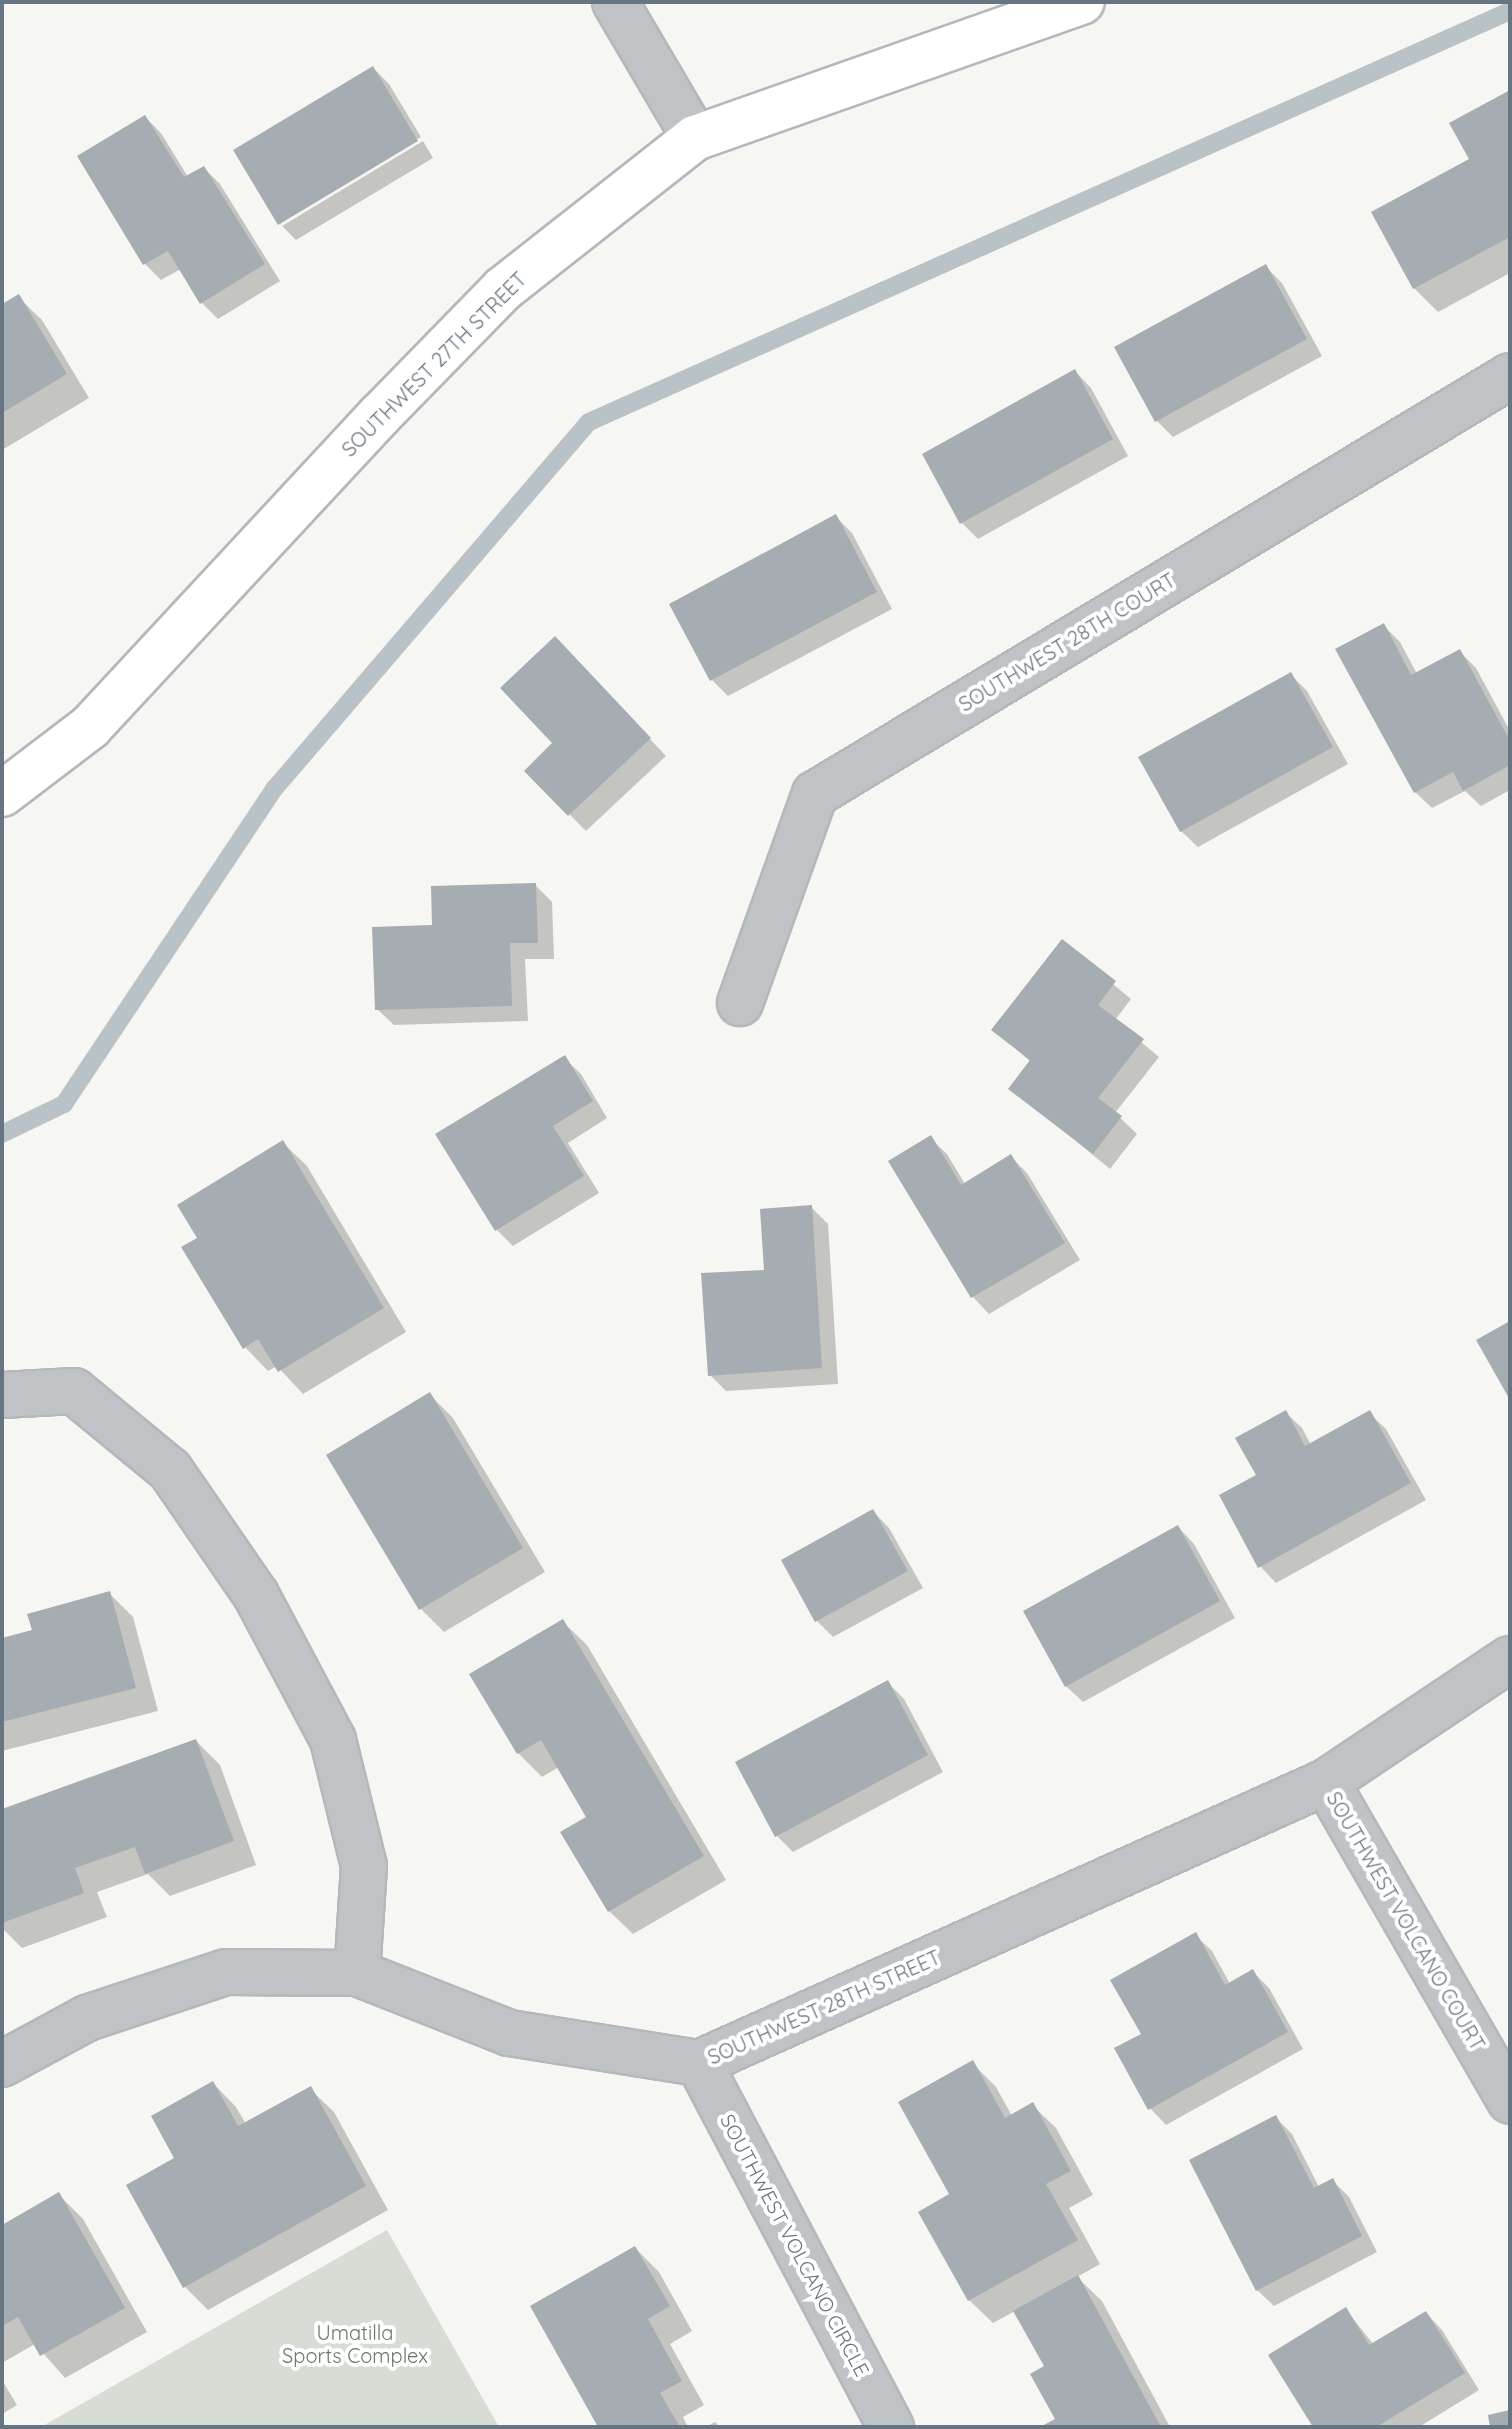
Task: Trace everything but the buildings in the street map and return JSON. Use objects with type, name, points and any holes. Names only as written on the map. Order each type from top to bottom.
[{"type":"main road","name":"SOUTHWEST 27TH STREET","points":[[2,794],[90,727],[380,415],[503,289],[695,138],[1082,2]]},
{"type":"street","points":[[615,2],[695,138]]},
{"type":"street","name":"SOUTHWEST 28TH COURT","points":[[740,1003],[815,794],[1510,376]]},
{"type":"street","points":[[2,1395],[74,1391],[170,1470],[256,1595],[333,1740],[364,1866],[357,1973]]},
{"type":"street","name":"SOUTHWEST 28TH STREET","points":[[2,2064],[87,2018],[226,1972],[357,1973],[509,2033],[699,2063],[1326,1782],[1510,1659]]},
{"type":"street","name":"SOUTHWEST VOLCANO COURT","points":[[1326,1782],[1510,2101]]},
{"type":"street","name":"SOUTHWEST VOLCANO CIRCLE","points":[[699,2063],[891,2427]]},
{"type":"green space","name":"Umatilla Sports Complex","points":[[387,2230],[499,2427],[41,2427]]},
{"type":"waterway","points":[[2,1134],[64,1104],[275,788],[589,422],[1510,11]]}]
